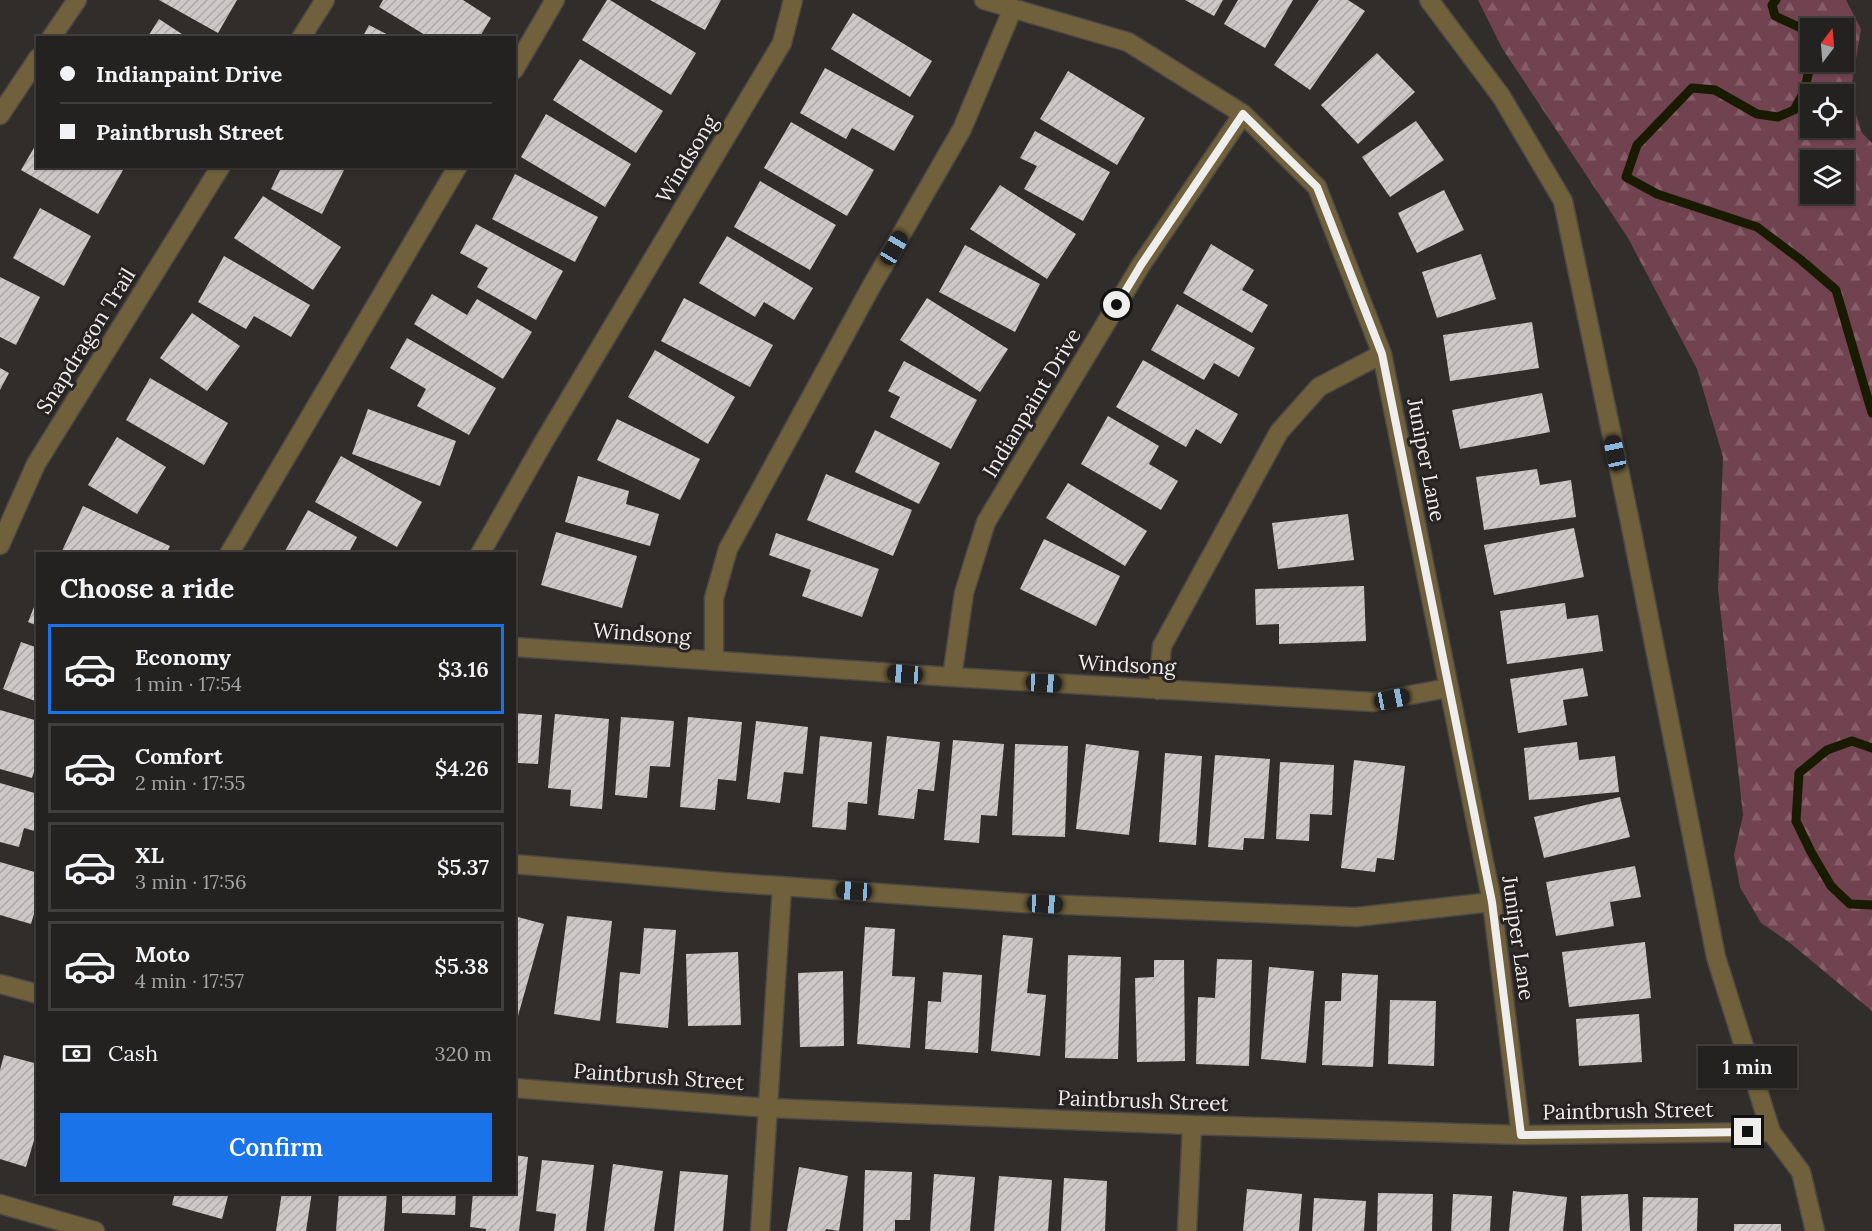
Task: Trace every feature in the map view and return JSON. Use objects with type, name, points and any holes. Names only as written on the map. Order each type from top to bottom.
[{"type":"street","points":[[52,36],[76,0]]},
{"type":"street","points":[[303,36],[325,0]]},
{"type":"street","points":[[516,67],[555,0]]},
{"type":"street","name":"Windsong","points":[[481,552],[543,443],[782,43],[793,0]]},
{"type":"street","name":"Juniper Lane","points":[[984,0],[1128,42],[1243,114],[1317,187],[1382,354],[1492,902],[1521,1135]]},
{"type":"street","points":[[1429,0],[1501,96],[1563,201],[1630,522],[1716,957],[1771,1132],[1801,1172],[1815,1231]]},
{"type":"street","points":[[714,661],[714,598],[728,549],[871,287],[962,129],[1013,8]]},
{"type":"street","points":[[0,115],[36,61]]},
{"type":"street","name":"Indianpaint Drive","points":[[952,677],[964,593],[986,522],[1141,265],[1243,114]]},
{"type":"street","name":"Snapdragon Trail","points":[[0,545],[36,464],[220,168]]},
{"type":"street","points":[[230,552],[457,168]]},
{"type":"street","points":[[1158,690],[1162,646],[1279,432],[1319,387],[1382,354]]},
{"type":"street","name":"Windsong","points":[[516,647],[952,677],[1373,702],[1449,688]]},
{"type":"street","points":[[516,864],[1021,903],[1356,917],[1492,902]]},
{"type":"street","points":[[760,1231],[782,886]]},
{"type":"street","points":[[0,984],[36,993]]},
{"type":"street","name":"Paintbrush Street","points":[[516,1088],[768,1108],[1192,1125],[1521,1135],[1771,1132]]},
{"type":"street","points":[[1187,1231],[1192,1125]]},
{"type":"street","points":[[0,1204],[95,1231]]},
{"type":"green space","points":[[1478,0],[1846,0],[1861,29],[1854,71],[1854,18],[1800,18],[1800,72],[1854,72],[1852,84],[1800,84],[1800,138],[1854,138],[1854,108],[1862,133],[1872,143],[1872,1011],[1790,943],[1761,923],[1740,887],[1734,855],[1743,815],[1718,589],[1723,457],[1697,369],[1628,238],[1502,48]]},
{"type":"building","points":[[159,0],[237,0],[218,33]]},
{"type":"building","points":[[383,0],[463,0],[491,18],[480,36],[427,36],[379,7]]},
{"type":"building","points":[[607,0],[696,53],[671,95],[582,40]]},
{"type":"building","points":[[650,0],[721,0],[705,30]]},
{"type":"building","points":[[1185,0],[1223,0],[1214,16]]},
{"type":"building","points":[[1238,0],[1293,0],[1265,48],[1224,24]]},
{"type":"building","points":[[1319,0],[1348,0],[1365,11],[1310,90],[1274,65]]},
{"type":"building","points":[[853,13],[932,61],[910,97],[831,49]]},
{"type":"building","points":[[159,19],[185,36],[148,36]]},
{"type":"building","points":[[369,25],[390,36],[363,36]]},
{"type":"building","points":[[1377,53],[1415,92],[1358,144],[1321,105]]},
{"type":"building","points":[[580,59],[663,111],[636,153],[553,100]]},
{"type":"building","points":[[825,68],[914,116],[894,151],[852,128],[846,139],[800,113]]},
{"type":"building","points":[[1068,71],[1145,118],[1117,165],[1040,119]]},
{"type":"building","points":[[546,114],[631,164],[605,207],[521,157]]},
{"type":"building","points":[[1416,121],[1444,160],[1390,197],[1362,157]]},
{"type":"building","points":[[791,122],[874,170],[847,216],[764,168]]},
{"type":"building","points":[[1035,131],[1110,172],[1083,221],[1024,189],[1037,166],[1020,158]]},
{"type":"building","points":[[36,144],[36,168],[120,168],[123,170],[98,214],[21,170]]},
{"type":"building","points":[[281,168],[345,168],[322,214],[271,189]]},
{"type":"building","points":[[515,174],[598,217],[575,262],[492,219]]},
{"type":"building","points":[[760,181],[836,225],[810,270],[734,227]]},
{"type":"building","points":[[1000,185],[1076,234],[1047,279],[970,229]]},
{"type":"building","points":[[1444,190],[1464,230],[1417,253],[1398,213]]},
{"type":"building","points":[[263,196],[341,247],[313,290],[234,238]]},
{"type":"building","points":[[40,208],[91,236],[64,286],[13,258]]},
{"type":"building","points":[[476,224],[563,271],[536,320],[477,287],[488,268],[460,253]]},
{"type":"building","points":[[727,236],[813,288],[794,320],[764,302],[755,317],[699,283]]},
{"type":"building","points":[[1211,244],[1254,270],[1242,290],[1268,305],[1252,333],[1183,293]]},
{"type":"building","points":[[965,245],[1040,284],[1015,332],[939,292]]},
{"type":"building","points":[[1481,254],[1496,299],[1437,318],[1422,272]]},
{"type":"building","points":[[224,256],[310,305],[291,337],[254,316],[246,329],[198,302]]},
{"type":"building","points":[[0,277],[40,297],[16,345],[0,337]]},
{"type":"building","points":[[432,294],[467,315],[477,299],[532,332],[503,379],[414,324]]},
{"type":"building","points":[[684,298],[773,345],[750,387],[661,341]]},
{"type":"building","points":[[927,298],[1008,349],[980,392],[900,340]]},
{"type":"building","points":[[1177,304],[1255,348],[1239,377],[1214,363],[1204,380],[1151,350]]},
{"type":"building","points":[[192,313],[240,346],[207,391],[160,358]]},
{"type":"building","points":[[1532,322],[1539,368],[1450,381],[1443,335]]},
{"type":"building","points":[[407,338],[496,388],[469,435],[417,406],[426,389],[390,368]]},
{"type":"building","points":[[655,350],[735,397],[708,444],[628,397]]},
{"type":"building","points":[[1143,360],[1238,414],[1221,444],[1196,429],[1186,447],[1116,407]]},
{"type":"building","points":[[904,361],[977,400],[951,449],[890,417],[900,397],[888,391]]},
{"type":"building","points":[[0,368],[9,373],[0,390]]},
{"type":"building","points":[[150,378],[228,423],[204,465],[126,420]]},
{"type":"building","points":[[1542,393],[1550,432],[1460,449],[1452,410]]},
{"type":"building","points":[[368,409],[456,441],[440,486],[352,454]]},
{"type":"building","points":[[1108,416],[1159,446],[1149,464],[1178,481],[1161,510],[1081,464]]},
{"type":"building","points":[[617,419],[700,459],[680,500],[597,460]]},
{"type":"building","points":[[875,430],[940,463],[919,504],[855,472]]},
{"type":"building","points":[[117,437],[166,467],[137,514],[88,485]]},
{"type":"building","points":[[341,456],[422,502],[397,547],[315,502]]},
{"type":"building","points":[[1537,469],[1540,485],[1571,480],[1576,517],[1484,530],[1476,477]]},
{"type":"building","points":[[826,474],[912,510],[893,556],[807,520]]},
{"type":"building","points":[[578,476],[629,491],[626,504],[659,514],[650,546],[565,522]]},
{"type":"building","points":[[1068,483],[1147,531],[1125,566],[1046,518]]},
{"type":"building","points":[[83,506],[170,546],[167,552],[61,552]]},
{"type":"building","points":[[308,510],[357,537],[349,552],[285,551]]},
{"type":"building","points":[[1348,514],[1354,560],[1278,569],[1272,523]]},
{"type":"building","points":[[1574,528],[1584,577],[1494,595],[1484,545]]},
{"type":"building","points":[[556,532],[637,556],[622,608],[541,585]]},
{"type":"building","points":[[776,533],[879,569],[862,617],[802,596],[811,570],[769,555]]},
{"type":"building","points":[[1044,539],[1120,576],[1096,626],[1020,589]]},
{"type":"building","points":[[1364,586],[1366,641],[1279,644],[1279,624],[1256,625],[1255,589]]},
{"type":"building","points":[[36,602],[36,625],[28,622]]},
{"type":"building","points":[[1565,603],[1567,619],[1598,615],[1603,651],[1507,664],[1500,611]]},
{"type":"building","points":[[21,642],[36,647],[36,701],[3,689]]},
{"type":"building","points":[[1583,668],[1588,696],[1563,700],[1567,725],[1518,733],[1510,679]]},
{"type":"building","points":[[0,710],[36,720],[36,765],[32,778],[0,769]]},
{"type":"building","points":[[516,713],[542,715],[538,764],[518,763],[516,794]]},
{"type":"building","points":[[555,714],[609,719],[602,809],[570,806],[571,790],[548,788]]},
{"type":"building","points":[[621,717],[674,721],[670,767],[650,766],[647,798],[615,795]]},
{"type":"building","points":[[688,717],[742,722],[736,781],[718,779],[715,810],[680,807]]},
{"type":"building","points":[[756,721],[808,727],[803,774],[784,772],[780,803],[747,799]]},
{"type":"building","points":[[820,736],[872,742],[867,804],[848,802],[846,830],[812,827]]},
{"type":"building","points":[[887,736],[940,742],[934,791],[918,789],[914,819],[878,815]]},
{"type":"building","points":[[953,740],[1004,744],[997,816],[981,815],[979,843],[944,840]]},
{"type":"building","points":[[1577,742],[1579,760],[1615,756],[1619,792],[1529,800],[1524,748]]},
{"type":"building","points":[[1015,744],[1068,746],[1065,837],[1012,835]]},
{"type":"building","points":[[1086,744],[1139,751],[1129,835],[1076,829]]},
{"type":"building","points":[[1165,753],[1202,756],[1196,845],[1159,842]]},
{"type":"building","points":[[1215,755],[1270,759],[1264,839],[1244,838],[1243,850],[1208,847]]},
{"type":"building","points":[[1354,760],[1405,766],[1394,860],[1377,858],[1375,872],[1341,868]]},
{"type":"building","points":[[1280,762],[1334,765],[1332,815],[1310,814],[1309,841],[1276,839]]},
{"type":"building","points":[[0,783],[36,793],[36,831],[24,828],[19,847],[0,842]]},
{"type":"building","points":[[1620,797],[1630,837],[1544,858],[1534,817]]},
{"type":"building","points":[[0,862],[36,872],[36,907],[31,924],[0,915]]},
{"type":"building","points":[[1635,866],[1641,897],[1610,902],[1614,926],[1556,936],[1546,882]]},
{"type":"building","points":[[567,916],[612,921],[600,1021],[554,1014]]},
{"type":"building","points":[[516,917],[544,924],[518,1016],[516,1016]]},
{"type":"building","points":[[865,927],[895,929],[892,976],[915,977],[910,1048],[857,1044]]},
{"type":"building","points":[[644,928],[676,930],[668,1028],[616,1023],[620,972],[640,974]]},
{"type":"building","points":[[1003,935],[1033,938],[1027,993],[1046,995],[1040,1056],[991,1051]]},
{"type":"building","points":[[1645,942],[1651,998],[1569,1007],[1562,952]]},
{"type":"building","points":[[738,952],[741,1025],[688,1026],[686,954]]},
{"type":"building","points":[[1068,955],[1121,957],[1118,1059],[1065,1058]]},
{"type":"building","points":[[1217,959],[1252,960],[1249,1066],[1196,1064],[1198,997],[1215,998]]},
{"type":"building","points":[[1154,960],[1184,960],[1185,1061],[1137,1062],[1135,978],[1154,977]]},
{"type":"building","points":[[1269,967],[1314,971],[1306,1063],[1261,1059]]},
{"type":"building","points":[[843,971],[844,1046],[800,1047],[798,973]]},
{"type":"building","points":[[943,972],[982,975],[978,1053],[925,1049],[928,1001],[941,1002]]},
{"type":"building","points":[[1342,973],[1378,975],[1373,1067],[1322,1065],[1325,1001],[1341,1001]]},
{"type":"building","points":[[1390,1000],[1436,1001],[1434,1066],[1388,1064]]},
{"type":"building","points":[[1639,1014],[1642,1062],[1579,1066],[1576,1019]]},
{"type":"building","points":[[4,1055],[36,1063],[36,1134],[26,1167],[0,1159],[0,1070]]},
{"type":"building","points":[[516,1155],[528,1157],[519,1231],[486,1231],[486,1229],[470,1227],[473,1194],[516,1194]]},
{"type":"building","points":[[542,1160],[594,1165],[586,1231],[554,1231],[556,1214],[536,1211]]},
{"type":"building","points":[[613,1164],[663,1171],[654,1231],[604,1231]]},
{"type":"building","points":[[799,1167],[848,1176],[839,1231],[826,1229],[825,1231],[787,1231]]},
{"type":"building","points":[[865,1170],[912,1172],[910,1220],[895,1220],[895,1231],[863,1231]]},
{"type":"building","points":[[680,1171],[728,1175],[723,1231],[674,1231]]},
{"type":"building","points":[[934,1174],[975,1177],[970,1231],[930,1231]]},
{"type":"building","points":[[999,1176],[1052,1180],[1048,1231],[994,1231]]},
{"type":"building","points":[[1064,1178],[1107,1181],[1105,1231],[1061,1231]]},
{"type":"building","points":[[1247,1189],[1302,1194],[1299,1231],[1243,1231]]},
{"type":"building","points":[[1513,1191],[1567,1197],[1563,1231],[1509,1231]]},
{"type":"building","points":[[1378,1193],[1433,1194],[1432,1231],[1377,1231]]},
{"type":"building","points":[[175,1194],[228,1194],[222,1219],[172,1205]]},
{"type":"building","points":[[282,1194],[312,1194],[306,1231],[276,1231]]},
{"type":"building","points":[[339,1194],[387,1194],[384,1231],[336,1231]]},
{"type":"building","points":[[402,1194],[456,1194],[455,1215],[402,1213]]},
{"type":"building","points":[[1453,1194],[1492,1196],[1490,1231],[1451,1231]]},
{"type":"building","points":[[1628,1194],[1630,1231],[1582,1231],[1581,1196]]},
{"type":"building","points":[[1643,1197],[1698,1198],[1697,1231],[1642,1231]]},
{"type":"building","points":[[1314,1198],[1366,1201],[1364,1231],[1312,1231]]},
{"type":"building","points":[[1734,1224],[1781,1224],[1781,1231],[1734,1231]]},
{"type":"waterway","points":[[1776,0],[1772,5],[1775,16],[1800,28]]},
{"type":"waterway","points":[[1809,72],[1804,92],[1794,110],[1778,117],[1757,114],[1715,90],[1692,88],[1637,145],[1626,177],[1657,194],[1757,227],[1836,290],[1872,413]]},
{"type":"waterway","points":[[1872,748],[1852,741],[1827,750],[1799,773],[1796,821],[1831,886],[1850,904],[1872,905]]},
{"type":"route","points":[[1117,305],[1141,265],[1243,114],[1317,187],[1382,354],[1492,902],[1521,1135],[1748,1132]]}]
